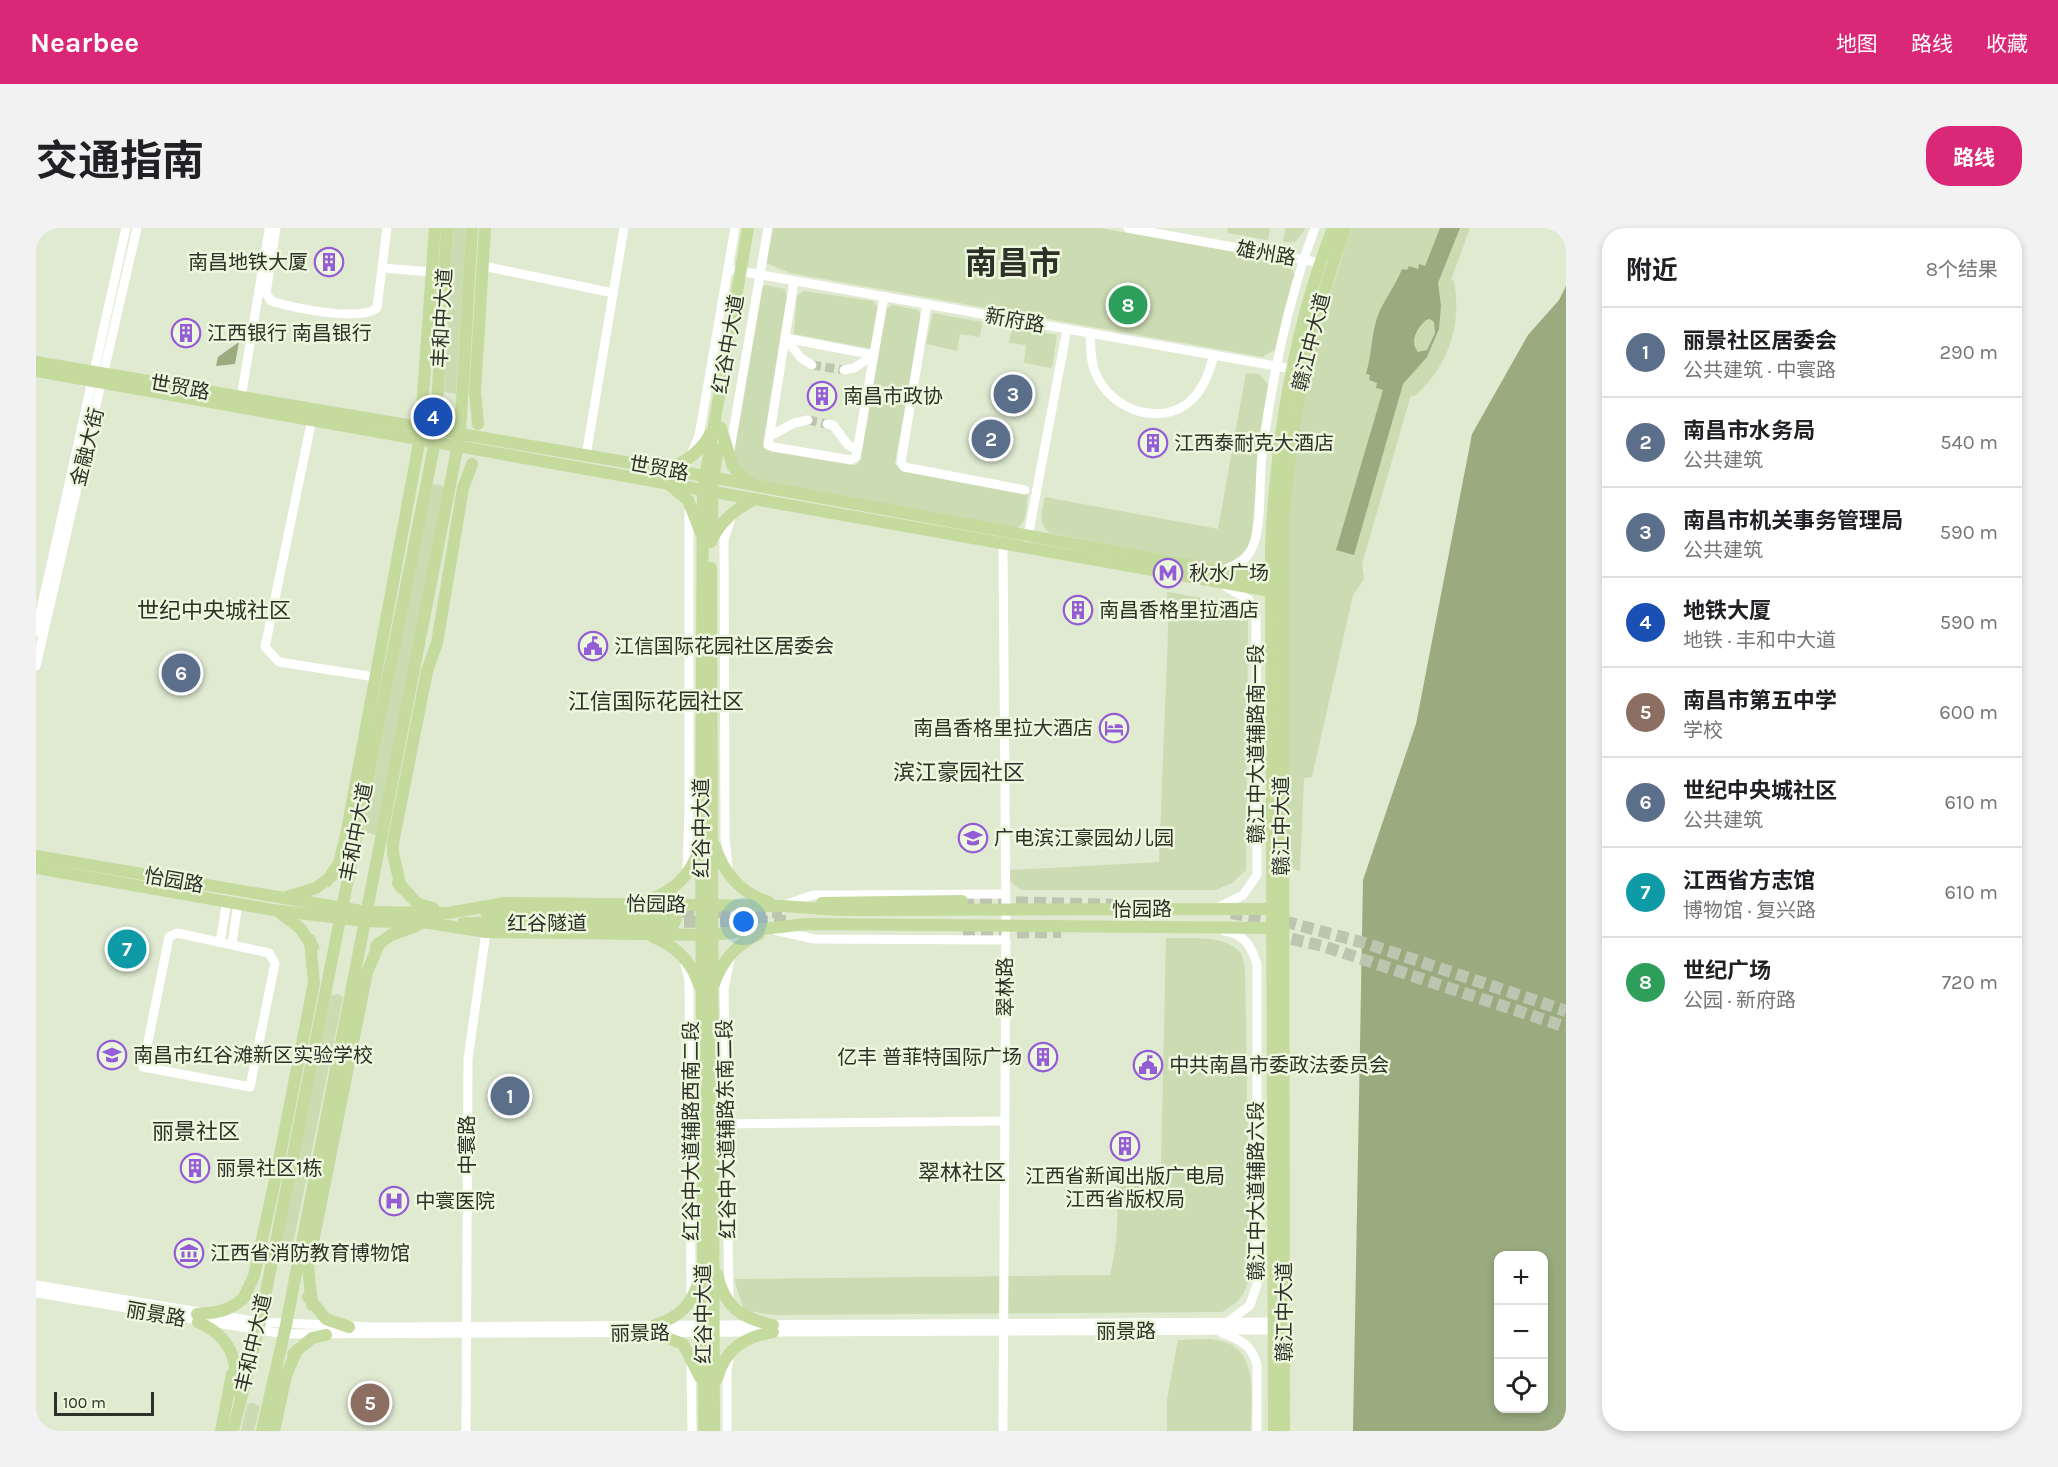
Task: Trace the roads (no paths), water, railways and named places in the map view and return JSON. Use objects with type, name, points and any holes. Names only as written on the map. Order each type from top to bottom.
[{"type":"main road","points":[[327,880],[339,863],[346,835],[420,432],[435,228]]},
{"type":"main road","name":"丰和中大道","points":[[233,1431],[259,1327],[435,435],[447,228]]},
{"type":"main road","name":"丰和中大道","points":[[262,1431],[286,1329],[459,439],[472,228]]},
{"type":"main road","points":[[478,424],[475,392],[485,228]]},
{"type":"main road","name":"红谷中大道","points":[[748,228],[750,273]]},
{"type":"main road","name":"红谷中大道","points":[[714,1431],[709,1392],[708,1329],[706,833],[708,490],[718,426],[750,273],[756,228]]},
{"type":"main road","name":"赣江中大道","points":[[1284,1431],[1279,1326],[1276,586],[1297,370],[1327,264],[1333,228]]},
{"type":"main road","name":"赣江中大道","points":[[1327,264],[1345,228]]},
{"type":"main road","name":"世贸路","points":[[36,362],[98,377],[312,420],[420,432]]},
{"type":"main road","name":"世贸路","points":[[36,371],[98,377],[241,398],[459,439],[662,482],[708,490],[757,492],[1276,586]]},
{"type":"main road","points":[[449,492],[472,464],[499,447],[478,424],[463,387]]},
{"type":"main road","points":[[667,469],[688,459],[707,442],[718,426]]},
{"type":"main road","points":[[662,482],[676,488],[688,500],[707,539],[757,492],[733,467],[718,426]]},
{"type":"main road","name":"世贸路","points":[[499,447],[586,456],[667,469],[709,477],[757,492],[1003,543],[1027,541]]},
{"type":"main road","points":[[401,888],[393,843],[427,671],[436,643],[463,488],[472,464]]},
{"type":"main road","points":[[383,830],[388,861],[401,888],[418,904],[448,913]]},
{"type":"main road","points":[[324,995],[318,958],[310,940],[275,904],[303,894],[327,880],[340,867],[350,850],[355,832]]},
{"type":"main road","points":[[628,903],[657,897],[682,880],[696,857],[706,833]]},
{"type":"main road","points":[[706,833],[732,879],[761,900],[783,906],[839,901],[962,901]]},
{"type":"main road","name":"怡园路","points":[[36,856],[275,904],[486,932],[707,935],[771,930],[806,924],[1177,929],[1277,928]]},
{"type":"main road","name":"怡园路","points":[[36,868],[232,902],[275,904]]},
{"type":"main road","name":"怡园路","points":[[366,916],[448,913],[505,903],[707,904],[838,910],[1277,909]]},
{"type":"main road","points":[[628,903],[673,909],[676,919],[673,925],[640,934]]},
{"type":"main road","name":"红谷隧道","points":[[429,923],[664,917],[448,913]]},
{"type":"main road","points":[[351,991],[367,955],[380,942],[402,930],[429,923]]},
{"type":"main road","points":[[707,999],[714,982],[732,952],[750,938],[771,930],[963,933]]},
{"type":"main road","points":[[640,934],[662,941],[681,954],[707,999]]},
{"type":"main road","points":[[243,1299],[254,1276],[314,983],[310,940]]},
{"type":"main road","points":[[312,1305],[308,1267],[367,972],[380,942]]},
{"type":"main road","name":"红谷中大道","points":[[707,999],[720,1124],[709,1262]]},
{"type":"main road","points":[[198,1318],[224,1311],[243,1299],[254,1287],[274,1248]]},
{"type":"main road","points":[[300,1257],[306,1293],[312,1305],[327,1319],[349,1327]]},
{"type":"main road","points":[[655,1329],[687,1308],[709,1262]]},
{"type":"main road","points":[[709,1262],[731,1306],[744,1318],[773,1328]]},
{"type":"main road","points":[[198,1318],[215,1329],[233,1355],[240,1402]]},
{"type":"main road","name":"赣江中大道","points":[[1274,1431],[1279,1326]]},
{"type":"main road","points":[[709,1392],[732,1349],[748,1337],[773,1328]]},
{"type":"main road","points":[[655,1329],[688,1349],[709,1392]]},
{"type":"main road","points":[[273,1385],[297,1350],[312,1338],[326,1335]]},
{"type":"main road","points":[[274,1431],[286,1376],[297,1350]]},
{"type":"main road","points":[[221,1431],[231,1381],[233,1355]]},
{"type":"main road","name":"红谷中大道","points":[[704,1431],[709,1392]]},
{"type":"street","name":"金融大街","points":[[36,666],[98,377],[126,228]]},
{"type":"street","name":"金融大街","points":[[36,633],[137,228]]},
{"type":"street","points":[[241,398],[270,228]]},
{"type":"street","points":[[276,228],[266,292],[272,302],[355,315],[371,313],[377,308],[387,228]]},
{"type":"street","points":[[586,456],[624,228]]},
{"type":"street","points":[[688,459],[699,436],[735,228]]},
{"type":"street","points":[[733,467],[730,453],[731,434],[750,273],[768,228]]},
{"type":"street","name":"雄州路","points":[[1132,228],[1327,264]]},
{"type":"street","points":[[1215,576],[1238,565],[1253,547],[1262,456],[1276,366],[1304,260],[1315,228]]},
{"type":"street","points":[[483,266],[613,293]]},
{"type":"street","points":[[383,268],[432,272]]},
{"type":"street","name":"新府路","points":[[728,269],[1297,370]]},
{"type":"street","points":[[794,281],[768,445],[773,447],[851,460],[856,457],[884,297]]},
{"type":"street","points":[[927,304],[901,462],[904,467],[1025,490]]},
{"type":"street","points":[[1027,541],[1067,329]]},
{"type":"street","points":[[1090,333],[1094,369],[1109,395],[1125,407],[1147,413],[1177,409],[1189,402],[1208,375],[1215,355]]},
{"type":"street","points":[[785,338],[874,355]]},
{"type":"street","points":[[785,338],[801,358],[812,365]]},
{"type":"street","points":[[844,370],[854,368],[874,355]]},
{"type":"street","points":[[312,420],[266,647],[279,662],[375,677]]},
{"type":"street","points":[[770,435],[794,423],[808,420]]},
{"type":"street","points":[[827,424],[834,425],[848,445],[857,450]]},
{"type":"street","points":[[682,880],[689,859],[688,500]]},
{"type":"street","points":[[732,879],[726,861],[725,837],[724,540],[726,526],[735,511]]},
{"type":"street","name":"翠林路","points":[[1003,543],[1006,925],[1004,1431]]},
{"type":"street","name":"赣江中大道辅路南一段","points":[[1215,576],[1249,600],[1253,606],[1256,631],[1257,875],[1243,895],[1215,909]]},
{"type":"street","points":[[783,906],[813,895],[1005,894]]},
{"type":"street","points":[[220,942],[232,902]]},
{"type":"street","points":[[232,902],[232,944]]},
{"type":"street","name":"赣江中大道辅路六段","points":[[1177,929],[1239,935],[1252,948],[1257,964],[1257,1284],[1250,1305],[1226,1323]]},
{"type":"street","points":[[771,930],[814,939],[1005,940]]},
{"type":"street","name":"中寰路","points":[[465,1431],[468,1059],[486,932]]},
{"type":"street","points":[[177,933],[232,944],[269,953],[275,963],[250,1088],[143,1067],[169,937],[177,933]]},
{"type":"street","name":"红谷中大道辅路东南二段","points":[[731,1306],[727,1287],[720,1124],[724,988],[732,952]]},
{"type":"street","name":"红谷中大道辅路西南二段","points":[[681,954],[687,970],[690,990],[692,1285],[687,1308]]},
{"type":"street","points":[[720,1124],[1005,1121]]},
{"type":"street","name":"丽景路","points":[[36,1285],[198,1318]]},
{"type":"street","name":"丽景路","points":[[36,1293],[326,1335],[466,1331],[773,1328],[1217,1331],[1279,1326]]},
{"type":"street","name":"丽景路","points":[[1003,1328],[1226,1323],[1279,1326]]},
{"type":"street","name":"丽景路","points":[[286,1329],[349,1327],[466,1331]]},
{"type":"street","points":[[1217,1331],[1246,1343],[1254,1355],[1257,1431]]},
{"type":"street","points":[[688,1349],[692,1370],[692,1431]]},
{"type":"street","points":[[727,1431],[727,1370],[732,1349]]},
{"type":"tunnel","points":[[812,365],[844,370]]},
{"type":"tunnel","points":[[808,420],[827,424]]},
{"type":"tunnel","points":[[962,901],[1121,905]]},
{"type":"tunnel","points":[[664,912],[782,912]]},
{"type":"tunnel","points":[[1231,913],[1291,923],[1368,944],[1566,1011]]},
{"type":"tunnel","points":[[666,922],[790,921]]},
{"type":"tunnel","points":[[963,933],[1061,932]]},
{"type":"tunnel","points":[[1274,935],[1323,946],[1566,1027]]},
{"type":"place","name":"南昌地铁大厦","points":[[329,262]]},
{"type":"place","name":"世纪广场","points":[[1128,305]]},
{"type":"place","name":"江西银行 南昌银行","points":[[186,333]]},
{"type":"place","name":"南昌市机关事务管理局","points":[[1013,394]]},
{"type":"place","name":"南昌市政协","points":[[822,396]]},
{"type":"place","name":"地铁大厦","points":[[433,417]]},
{"type":"place","name":"南昌市水务局","points":[[991,439]]},
{"type":"place","name":"江西泰耐克大酒店","points":[[1153,443]]},
{"type":"place","name":"秋水广场","points":[[1168,573]]},
{"type":"place","name":"南昌香格里拉酒店","points":[[1078,610]]},
{"type":"place","name":"江信国际花园社区居委会","points":[[593,646]]},
{"type":"place","name":"世纪中央城社区","points":[[181,673]]},
{"type":"place","name":"南昌香格里拉大酒店","points":[[1114,728]]},
{"type":"place","name":"广电滨江豪园幼儿园","points":[[973,838]]},
{"type":"place","name":"江西省方志馆","points":[[127,949]]},
{"type":"place","name":"南昌市红谷滩新区实验学校","points":[[112,1055]]},
{"type":"place","name":"亿丰 普菲特国际广场","points":[[1043,1057]]},
{"type":"place","name":"中共南昌市委政法委员会","points":[[1148,1065]]},
{"type":"place","name":"丽景社区居委会","points":[[510,1096]]},
{"type":"place","name":"江西省新闻出版广电局 江西省版权局","points":[[1125,1146]]},
{"type":"place","name":"丽景社区1栋","points":[[195,1168]]},
{"type":"place","name":"中寰医院","points":[[394,1201]]},
{"type":"place","name":"江西省消防教育博物馆","points":[[189,1253]]},
{"type":"place","name":"南昌市第五中学","points":[[370,1403]]},
{"type":"district","name":"南昌市","points":[[1013,263]]},
{"type":"district","name":"世纪中央城社区","points":[[214,610]]},
{"type":"district","name":"江信国际花园社区","points":[[656,701]]},
{"type":"district","name":"滨江豪园社区","points":[[959,772]]},
{"type":"district","name":"丽景社区","points":[[196,1131]]},
{"type":"district","name":"翠林社区","points":[[962,1172]]}]
